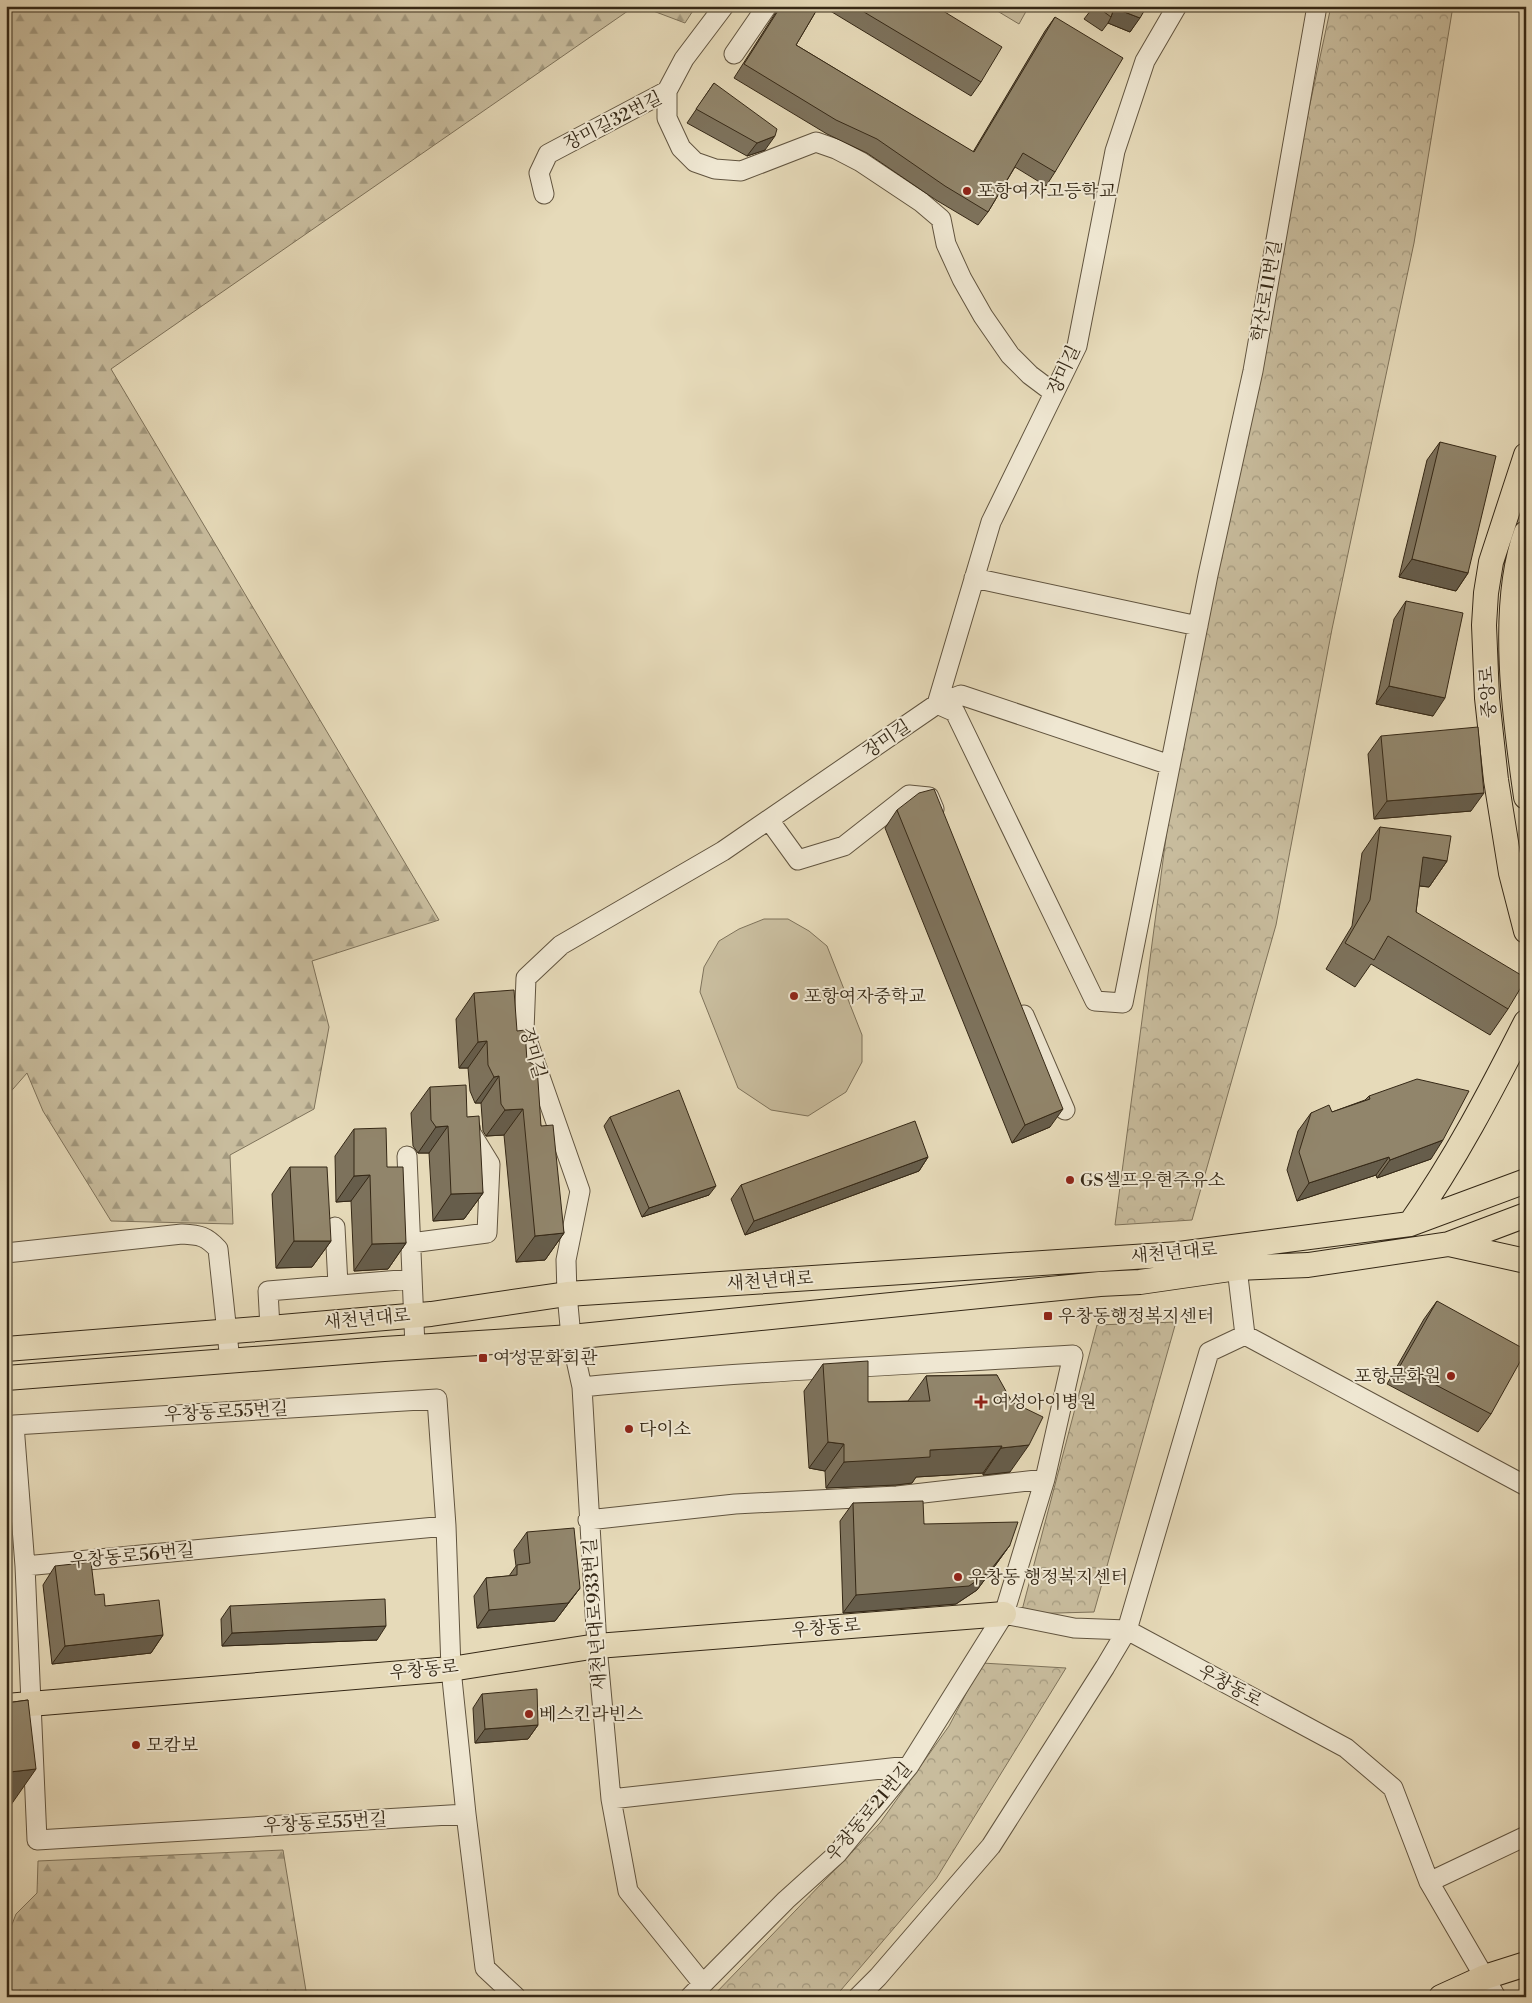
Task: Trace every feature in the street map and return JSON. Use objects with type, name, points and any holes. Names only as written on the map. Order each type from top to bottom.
[{"type":"main road","name":"중앙로","points":[[1526,455],[1491,562],[1486,593],[1484,625],[1487,698],[1496,780],[1511,873],[1526,931]]},
{"type":"main road","name":"중앙로","points":[[1525,535],[1516,574],[1512,622],[1514,692],[1526,797]]},
{"type":"main road","points":[[1410,1224],[1433,1191],[1478,1115],[1526,1022]]},
{"type":"main road","name":"새천년대로","points":[[6,1349],[228,1332],[413,1315],[567,1294],[1179,1254],[1410,1224],[1526,1181]]},
{"type":"main road","name":"새천년대로","points":[[6,1378],[571,1337],[1100,1284],[1140,1282],[1237,1268],[1308,1265],[1449,1244],[1526,1215]]},
{"type":"main road","points":[[1449,1244],[1526,1261]]},
{"type":"main road","name":"우창동로","points":[[6,1706],[451,1669],[597,1646],[1004,1614]]},
{"type":"main road","points":[[1441,1997],[1490,1987],[1526,1964]]},
{"type":"street","points":[[666,91],[684,59],[724,6]]},
{"type":"street","points":[[734,54],[767,6]]},
{"type":"street","name":"장미길","points":[[571,1337],[566,1260],[580,1191],[524,1031],[526,978],[561,945],[723,851],[937,704],[991,522],[1077,346],[1114,152],[1145,61],[1177,6]]},
{"type":"street","name":"학산로11번길","points":[[937,704],[954,712],[1095,1001],[1123,1003],[1208,574],[1253,371],[1317,6]]},
{"type":"street","name":"장미길32번길","points":[[544,194],[540,173],[548,154],[666,91],[666,118],[681,148],[695,162],[715,169],[741,171],[816,142],[836,149],[861,162],[921,202],[941,219],[946,244],[962,279],[983,316],[1010,355],[1030,375],[1054,393]]},
{"type":"street","points":[[974,578],[1198,626]]},
{"type":"street","points":[[937,704],[961,695],[1170,766]]},
{"type":"street","points":[[769,820],[798,860],[844,846],[909,794],[929,797],[940,824]]},
{"type":"street","points":[[1018,1002],[1065,1110]]},
{"type":"street","points":[[410,1243],[487,1233],[490,1164],[471,1133],[465,1108]]},
{"type":"street","points":[[407,1156],[415,1347]]},
{"type":"street","points":[[335,1227],[338,1285]]},
{"type":"street","points":[[6,1253],[182,1234],[198,1235],[209,1239],[218,1249],[230,1361]]},
{"type":"street","points":[[1237,1268],[1245,1335]]},
{"type":"street","points":[[270,1328],[268,1291],[412,1279]]},
{"type":"street","points":[[1245,1335],[1526,1486]]},
{"type":"street","points":[[858,1997],[878,1977],[991,1846],[1127,1630],[1209,1352],[1245,1335]]},
{"type":"street","name":"새천년대로933번길","points":[[571,1337],[582,1388],[588,1520],[611,1799],[628,1891],[697,1991]]},
{"type":"street","name":"우창동로21번길","points":[[582,1388],[701,1376],[871,1368],[1073,1355],[1045,1479],[1004,1614],[909,1766],[837,1854],[786,1900],[697,1991]]},
{"type":"street","name":"우창동로55번길","points":[[25,1566],[14,1424],[437,1399],[446,1526]]},
{"type":"street","points":[[588,1520],[735,1504],[897,1496],[1045,1479]]},
{"type":"street","points":[[446,1526],[451,1669],[485,1968],[516,1997]]},
{"type":"street","name":"우창동로56번길","points":[[25,1566],[446,1526]]},
{"type":"street","points":[[25,1566],[32,1704]]},
{"type":"street","name":"우창동로","points":[[1004,1614],[1074,1628],[1127,1630],[1346,1748],[1393,1788],[1429,1882],[1490,1987]]},
{"type":"street","name":"우창동로55번길","points":[[32,1704],[37,1840],[466,1814]]},
{"type":"street","points":[[611,1799],[909,1766]]},
{"type":"street","points":[[1429,1882],[1526,1836]]},
{"type":"green space","points":[[6,6],[635,6],[111,369],[439,920],[312,961],[329,1027],[314,1109],[230,1155],[233,1224],[111,1221],[43,1111],[27,1073],[6,1097]]},
{"type":"green space","points":[[640,6],[696,6],[685,23]]},
{"type":"green space","points":[[989,6],[1029,6],[1019,24]]},
{"type":"green space","points":[[1331,6],[1453,6],[1414,243],[1332,629],[1276,925],[1192,1220],[1115,1225],[1187,678]]},
{"type":"green space","points":[[764,919],[788,919],[809,931],[827,946],[862,1035],[862,1062],[846,1092],[808,1116],[771,1110],[738,1088],[700,992],[704,967],[719,941],[739,929]]},
{"type":"green space","points":[[1176,1322],[1094,1612],[1021,1614],[1097,1325]]},
{"type":"green space","points":[[982,1663],[1066,1668],[936,1879],[835,1997],[712,1997],[880,1823],[949,1726]]},
{"type":"green space","points":[[283,1850],[307,1997],[6,1997],[6,1940],[16,1914],[37,1893],[38,1861]]},
{"type":"building","points":[[781,6],[819,6],[796,45],[974,152],[1055,17],[1123,58],[1055,172],[1023,153],[988,212],[945,186],[877,139],[836,120],[744,64]]},
{"type":"building","points":[[854,6],[935,6],[1002,47],[981,82]]},
{"type":"building","points":[[1096,6],[1147,6],[1140,18],[1114,8],[1111,17]]},
{"type":"building","points":[[714,83],[777,129],[775,136],[757,143],[696,109]]},
{"type":"building","points":[[1440,442],[1496,456],[1468,573],[1412,559]]},
{"type":"building","points":[[1406,601],[1463,613],[1445,698],[1389,686]]},
{"type":"building","points":[[1478,727],[1484,793],[1387,801],[1381,736]]},
{"type":"building","points":[[934,789],[1063,1109],[1025,1125],[897,810],[919,793]]},
{"type":"building","points":[[1380,827],[1451,836],[1447,861],[1423,857],[1416,912],[1526,978],[1508,1009],[1388,936],[1374,960],[1345,943],[1370,900]]},
{"type":"building","points":[[514,990],[517,1031],[525,1030],[527,1061],[537,1066],[541,1126],[553,1125],[564,1233],[535,1236],[523,1109],[505,1110],[501,1104],[499,1076],[494,1077],[488,1065],[487,1041],[478,1042],[474,993]]},
{"type":"building","points":[[1417,1079],[1469,1091],[1443,1140],[1390,1160],[1389,1157],[1309,1183],[1299,1152],[1311,1113],[1329,1105],[1332,1112],[1370,1099],[1369,1096]]},
{"type":"building","points":[[466,1085],[467,1117],[479,1116],[483,1193],[451,1194],[448,1126],[436,1127],[431,1120],[430,1087]]},
{"type":"building","points":[[679,1090],[716,1186],[649,1208],[610,1117]]},
{"type":"building","points":[[915,1121],[928,1157],[754,1221],[741,1185]]},
{"type":"building","points":[[386,1128],[387,1167],[403,1167],[406,1243],[372,1244],[370,1175],[354,1176],[354,1129]]},
{"type":"building","points":[[290,1167],[327,1167],[331,1241],[294,1241]]},
{"type":"building","name":"포항문화원","points":[[1437,1301],[1526,1350],[1491,1414],[1400,1366]]},
{"type":"building","points":[[868,1361],[868,1402],[930,1401],[926,1376],[997,1375],[1012,1402],[1043,1417],[1029,1445],[1001,1448],[1002,1446],[930,1450],[930,1457],[844,1462],[844,1444],[828,1442],[823,1364]]},
{"type":"building","points":[[923,1501],[924,1524],[1018,1522],[1010,1545],[989,1572],[969,1586],[856,1595],[853,1503]]},
{"type":"building","points":[[574,1528],[580,1588],[568,1603],[489,1610],[486,1578],[517,1575],[517,1565],[530,1563],[527,1532]]},
{"type":"building","points":[[91,1562],[95,1595],[104,1594],[105,1606],[159,1600],[163,1635],[65,1646],[55,1566]]},
{"type":"building","points":[[385,1599],[386,1626],[232,1633],[230,1606]]},
{"type":"building","points":[[537,1689],[538,1725],[485,1729],[482,1694]]},
{"type":"building","points":[[28,1700],[36,1769],[10,1772],[8,1752],[6,1754],[6,1703]]},
{"type":"place","name":"포항여자고등학교","points":[[967,191]]},
{"type":"place","name":"포항여자중학교","points":[[794,996]]},
{"type":"place","name":"GS셀프우현주유소","points":[[1070,1180]]},
{"type":"place","name":"우창동행정복지센터","points":[[1048,1316]]},
{"type":"place","name":"여성문화회관","points":[[483,1358]]},
{"type":"place","name":"포항문화원","points":[[1451,1376]]},
{"type":"place","name":"여성아이병원","points":[[981,1402]]},
{"type":"place","name":"다이소","points":[[629,1429]]},
{"type":"place","name":"우창동 행정복지센터","points":[[958,1577]]},
{"type":"place","name":"베스킨라빈스","points":[[529,1714]]},
{"type":"place","name":"모캄보","points":[[136,1745]]}]
